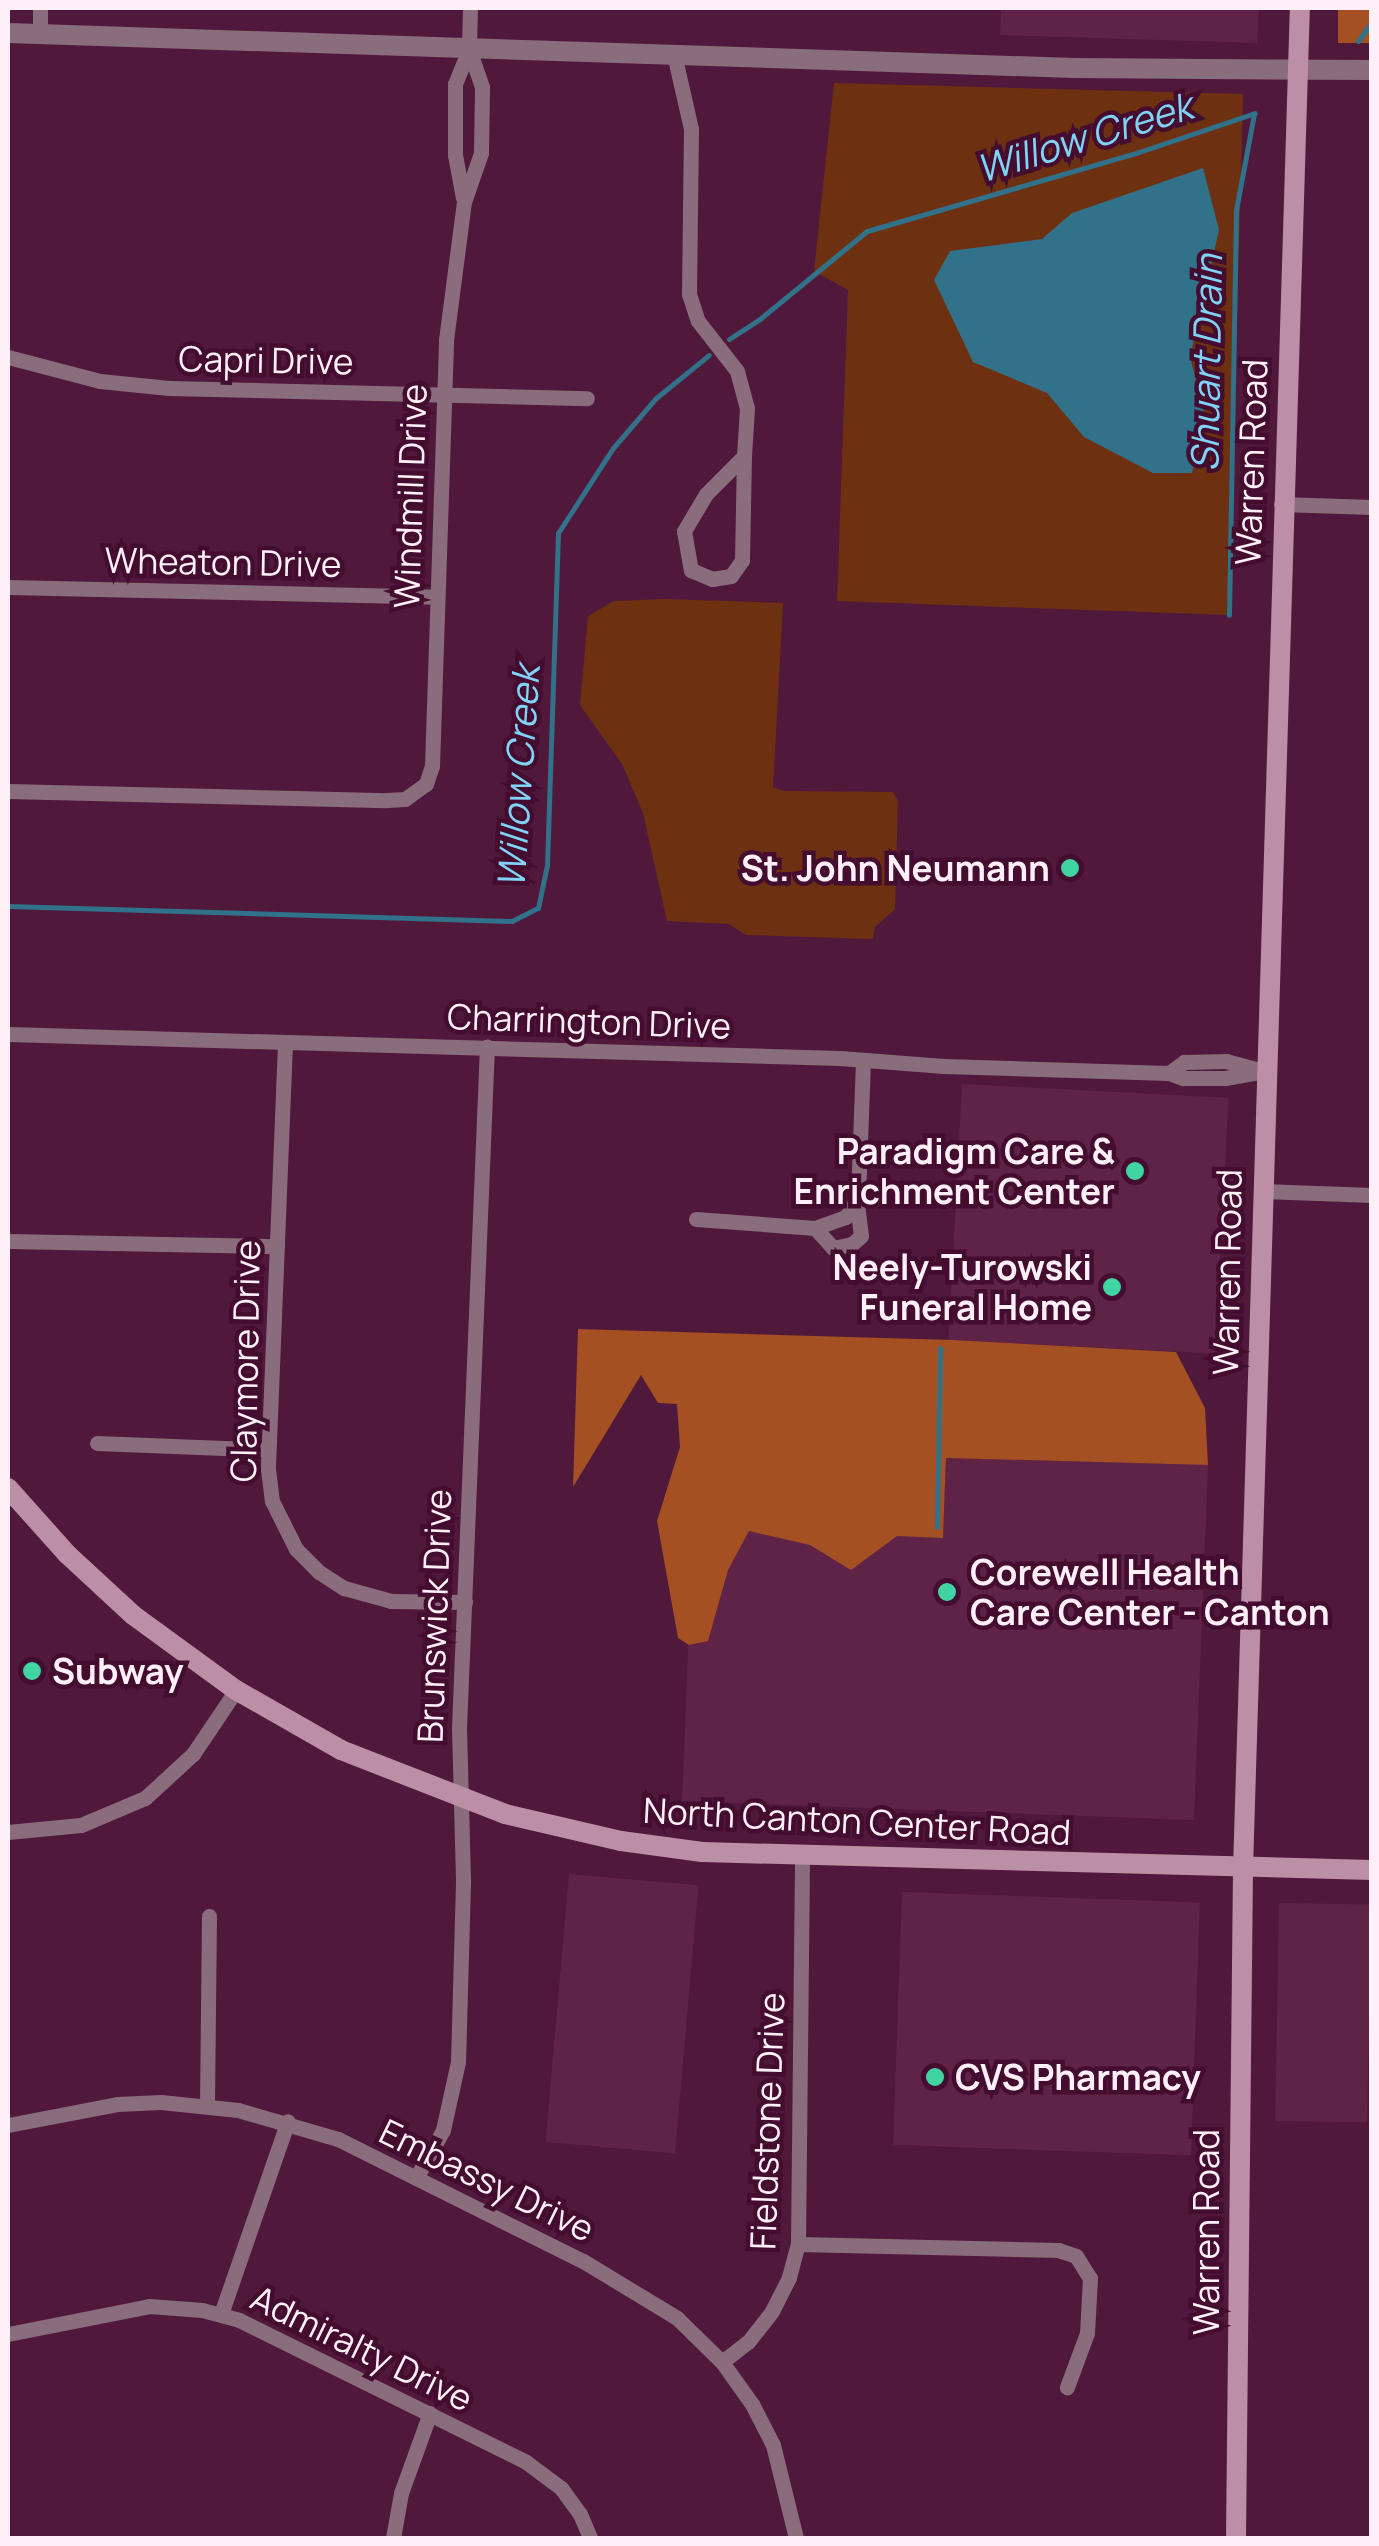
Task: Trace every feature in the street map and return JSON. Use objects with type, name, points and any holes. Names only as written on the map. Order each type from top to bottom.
[{"type":"main road","name":"Warren Road","points":[[1236,2538],[1242,1868],[1300,8]]},
{"type":"main road","name":"North Canton Center Road","points":[[8,1488],[108,1593],[236,1690],[341,1750],[462,1800],[621,1841],[702,1852],[1372,1870]]},
{"type":"street","points":[[40,8],[40,34]]},
{"type":"street","name":"Windmill Drive","points":[[464,202],[455,154],[455,84],[469,49],[470,8]]},
{"type":"street","points":[[8,33],[1073,68],[1372,70]]},
{"type":"street","name":"Windmill Drive","points":[[8,791],[387,800],[405,799],[420,790],[432,766],[443,394],[464,202],[480,153],[482,86],[469,49]]},
{"type":"street","points":[[674,54],[691,129],[689,294],[698,320],[741,380],[747,408],[742,560],[731,576],[712,579],[692,570],[684,531],[706,494],[744,456]]},
{"type":"street","name":"Capri Drive","points":[[8,356],[130,385],[587,398]]},
{"type":"street","points":[[1282,504],[1372,506]]},
{"type":"street","name":"Wheaton Drive","points":[[8,587],[437,597]]},
{"type":"street","name":"Charrington Drive","points":[[8,1034],[863,1060],[1169,1072],[1184,1078],[1225,1078],[1264,1071]]},
{"type":"street","name":"Claymore Drive","points":[[285,1043],[268,1450],[269,1487],[278,1520],[296,1549],[319,1572],[371,1598],[464,1602]]},
{"type":"street","name":"Brunswick Drive","points":[[416,2178],[444,2130],[457,2076],[462,1800],[458,1754],[487,1047]]},
{"type":"street","points":[[815,1228],[834,1248],[852,1244],[860,1236],[856,1202],[863,1060]]},
{"type":"street","points":[[1262,1191],[1372,1195]]},
{"type":"street","points":[[696,1219],[815,1228],[838,1223],[856,1202]]},
{"type":"street","points":[[8,1241],[277,1246]]},
{"type":"street","points":[[97,1444],[268,1450]]},
{"type":"street","points":[[8,1832],[81,1824],[145,1798],[193,1754],[236,1690]]},
{"type":"street","name":"Fieldstone Drive","points":[[722,2362],[748,2342],[772,2311],[790,2276],[798,2244],[802,1857]]},
{"type":"street","points":[[207,2104],[210,1916]]},
{"type":"street","name":"Embassy Drive","points":[[8,2125],[117,2104],[207,2104],[288,2122],[338,2140],[633,2288],[677,2318],[722,2362],[752,2404],[773,2445],[796,2538]]},
{"type":"street","points":[[221,2314],[288,2122]]},
{"type":"street","points":[[798,2244],[1058,2250],[1076,2256],[1090,2278],[1087,2333],[1067,2388]]},
{"type":"street","name":"Admiralty Drive","points":[[8,2334],[136,2307],[176,2307],[221,2314],[257,2327],[548,2476],[573,2502],[590,2538]]},
{"type":"street","points":[[393,2538],[401,2492],[430,2413]]},
{"type":"shaded area","points":[[1001,8],[1259,8],[1257,43],[1000,35]]},
{"type":"shaded area","points":[[1338,8],[1371,8],[1371,43],[1338,43]]},
{"type":"shaded area","points":[[834,83],[1243,94],[1229,615],[837,601],[848,290],[814,271]]},
{"type":"shaded area","points":[[614,601],[783,603],[773,787],[784,791],[893,792],[898,801],[895,909],[875,927],[873,939],[746,935],[729,924],[667,921],[643,813],[622,764],[580,705],[588,616]]},
{"type":"shaded area","points":[[962,1084],[1229,1098],[1215,1354],[949,1340]]},
{"type":"shaded area","points":[[578,1329],[953,1340],[1176,1352],[1205,1408],[1208,1465],[946,1458],[943,1538],[897,1536],[851,1570],[810,1545],[749,1531],[728,1570],[708,1641],[689,1645],[678,1638],[657,1521],[680,1447],[677,1404],[658,1403],[641,1375],[573,1487]]},
{"type":"shaded area","name":"Corewell Health Care Center - Canton","points":[[946,1458],[1208,1465],[1194,1820],[682,1801],[693,1529],[943,1537]]},
{"type":"shaded area","points":[[569,1874],[699,1885],[675,2153],[546,2142]]},
{"type":"shaded area","points":[[902,1892],[1200,1902],[1191,2155],[893,2145]]},
{"type":"shaded area","points":[[1279,1903],[1371,1905],[1367,2123],[1275,2121]]},
{"type":"water","points":[[1203,168],[1219,230],[1190,357],[1204,412],[1192,473],[1153,473],[1084,437],[1047,393],[973,362],[934,280],[950,251],[1042,239],[1072,213]]},
{"type":"waterway","name":"Willow Creek","points":[[1358,41],[1372,22]]},
{"type":"waterway","name":"Willow Creek","points":[[729,339],[761,318],[867,231],[1139,152],[1255,113]]},
{"type":"waterway","name":"Shuart Drain","points":[[1229,615],[1236,210],[1254,114]]},
{"type":"waterway","name":"Willow Creek","points":[[8,906],[512,921],[538,908],[547,865],[558,533],[613,448],[656,398],[709,355]]},
{"type":"waterway","name":"Shuart Drain","points":[[937,1527],[940,1348]]},
{"type":"place","name":"St. John Neumann","points":[[1070,868]]},
{"type":"place","name":"Paradigm Care & Enrichment Center","points":[[1135,1171]]},
{"type":"place","name":"Neely-Turowski Funeral Home","points":[[1112,1287]]},
{"type":"place","name":"Corewell Health Care Center - Canton","points":[[947,1592]]},
{"type":"place","name":"Subway","points":[[32,1671]]},
{"type":"place","name":"CVS Pharmacy","points":[[935,2077]]}]
